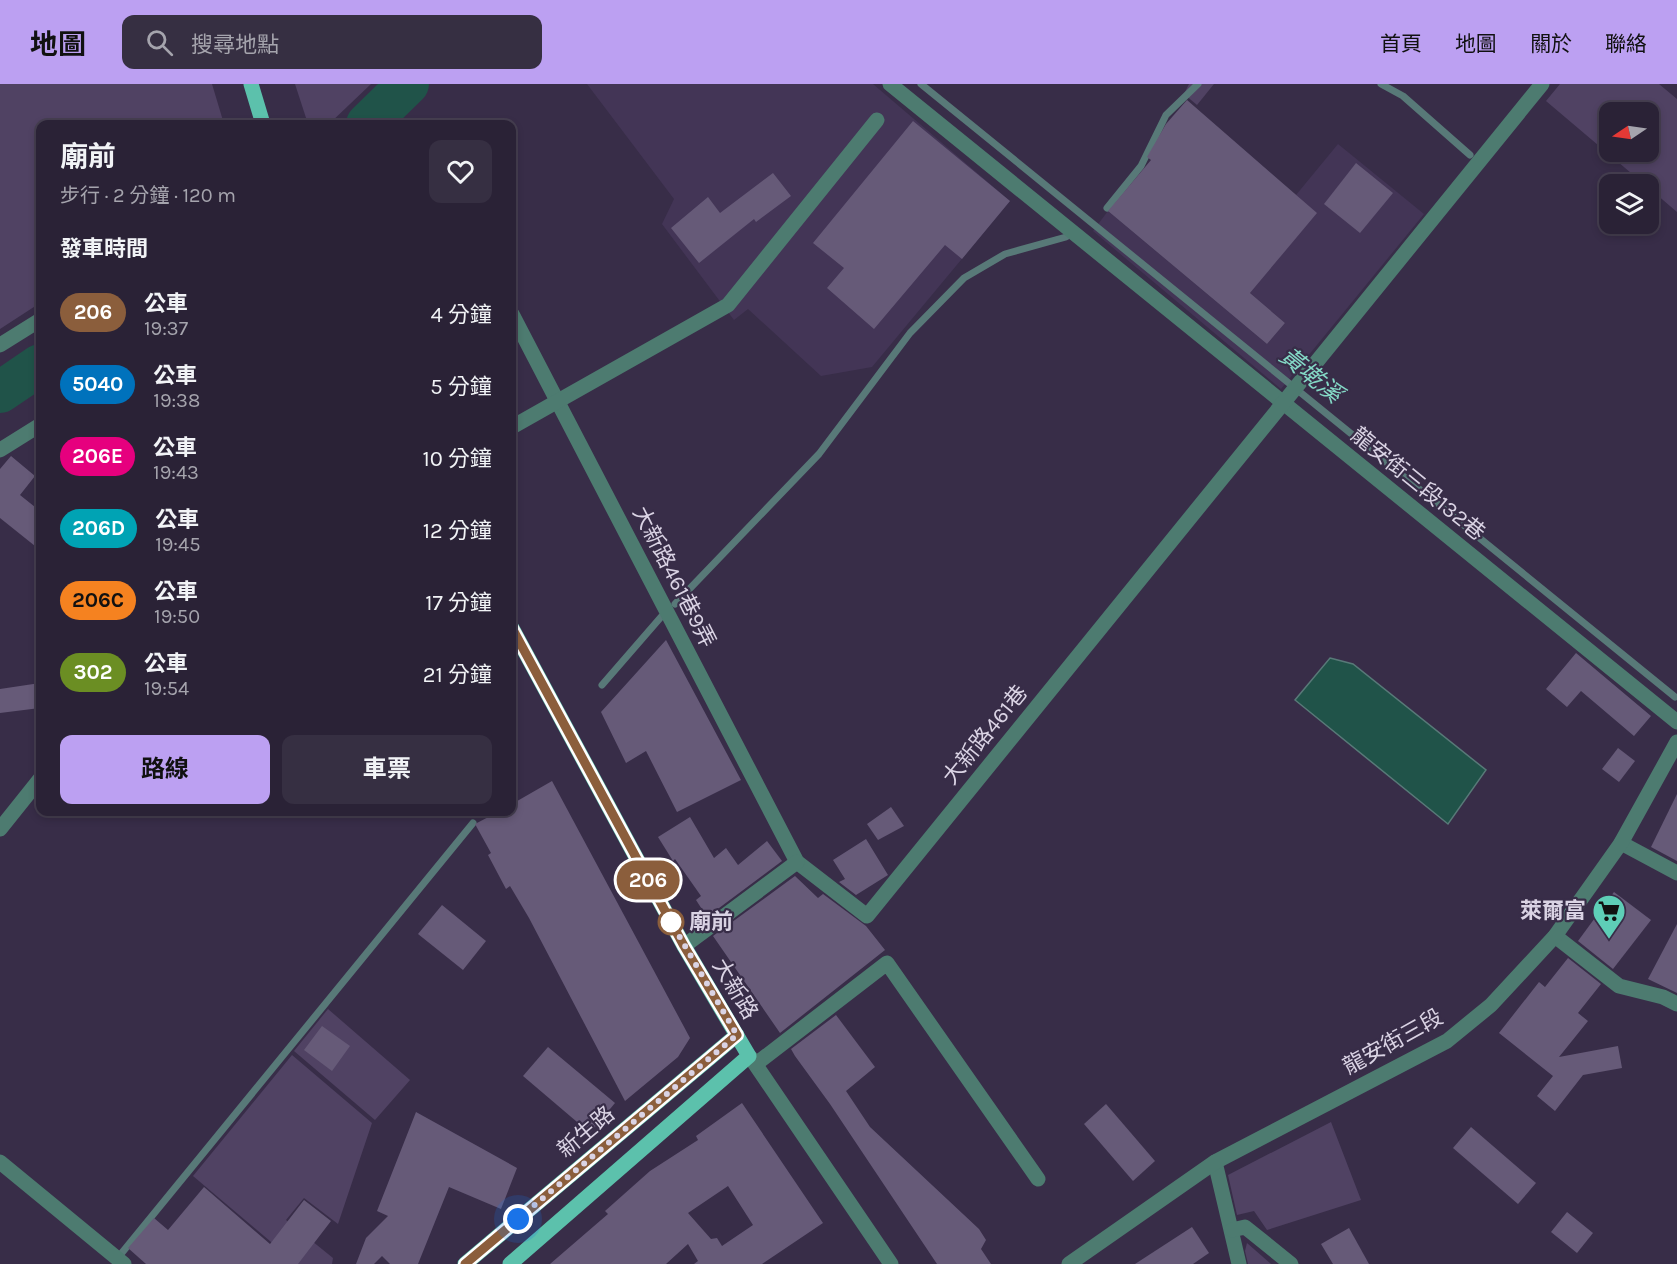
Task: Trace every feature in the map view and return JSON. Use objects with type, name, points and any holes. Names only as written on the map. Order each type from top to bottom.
[{"type":"main road","points":[[251,84],[262,120]]},
{"type":"main road","name":"大新路","points":[[516,635],[684,946],[752,1060]]},
{"type":"main road","name":"新生路","points":[[465,1264],[737,1035]]},
{"type":"main road","points":[[510,1264],[752,1060]]},
{"type":"street","name":"龍安街三段132巷","points":[[890,84],[1677,722]]},
{"type":"street","points":[[1283,404],[1542,84]]},
{"type":"street","points":[[516,425],[728,305],[877,120]]},
{"type":"street","points":[[0,345],[36,322]]},
{"type":"street","name":"大新路461巷9弄","points":[[516,322],[797,862]]},
{"type":"street","name":"大新路461巷","points":[[797,862],[867,916],[1283,404]]},
{"type":"street","points":[[0,450],[36,428]]},
{"type":"street","name":"龍安街三段","points":[[1069,1264],[1215,1162],[1447,1041],[1491,1005],[1555,936],[1621,843],[1677,742]]},
{"type":"street","points":[[0,829],[36,784]]},
{"type":"street","points":[[1621,843],[1677,873]]},
{"type":"street","points":[[684,946],[797,862]]},
{"type":"street","points":[[1555,936],[1619,986],[1663,997],[1677,1005]]},
{"type":"street","points":[[752,1060],[888,963],[1038,1179]]},
{"type":"street","name":"大新路","points":[[752,1060],[891,1264]]},
{"type":"street","points":[[0,1162],[124,1264]]},
{"type":"street","points":[[1215,1162],[1239,1264]]},
{"type":"street","points":[[1232,1230],[1245,1227],[1291,1264]]},
{"type":"shaded area","points":[[0,84],[212,84],[223,120],[36,120],[36,306],[0,329]]},
{"type":"shaded area","points":[[295,84],[371,84],[333,120],[307,120]]},
{"type":"shaded area","points":[[587,84],[873,84],[1010,201],[872,367],[821,376],[748,309],[734,320],[662,224],[674,199]]},
{"type":"shaded area","points":[[1189,84],[1214,84],[1197,105],[1184,94]]},
{"type":"shaded area","points":[[1560,84],[1659,84],[1677,99],[1677,212],[1659,197],[1659,174],[1632,174],[1618,162],[1659,162],[1659,102],[1599,102],[1599,146],[1546,101]]},
{"type":"shaded area","points":[[1338,144],[1424,214],[1281,389],[1093,231],[1108,211],[1267,344],[1285,323],[1250,293],[1316,213],[1296,195]]},
{"type":"shaded area","points":[[1330,658],[1353,664],[1486,770],[1448,824],[1295,700]]},
{"type":"shaded area","points":[[328,1009],[410,1080],[375,1120],[294,1051]]},
{"type":"shaded area","points":[[292,1055],[372,1123],[338,1224],[304,1198],[286,1220],[333,1258],[332,1264],[297,1264],[193,1176]]},
{"type":"shaded area","points":[[1331,1122],[1361,1200],[1267,1230],[1254,1211],[1237,1215],[1228,1175]]},
{"type":"shaded area","points":[[1247,1243],[1271,1264],[1248,1264],[1245,1251]]},
{"type":"building","points":[[1187,100],[1317,213],[1250,293],[1285,323],[1267,344],[1108,211],[1151,160],[1147,157],[1166,124]]},
{"type":"building","points":[[913,121],[1010,201],[962,259],[945,245],[874,329],[827,288],[844,268],[813,243]]},
{"type":"building","points":[[1356,163],[1393,193],[1360,233],[1324,204]]},
{"type":"building","points":[[773,173],[791,196],[756,222],[754,219],[699,263],[671,228],[708,197],[720,213]]},
{"type":"building","points":[[11,456],[35,476],[20,495],[36,508],[36,547],[0,518],[0,469]]},
{"type":"building","points":[[666,640],[741,780],[677,812],[646,751],[626,763],[601,712]]},
{"type":"building","points":[[1576,653],[1651,716],[1634,736],[1581,691],[1567,707],[1546,689]]},
{"type":"building","points":[[36,684],[36,708],[0,713],[0,689]]},
{"type":"building","points":[[1618,748],[1635,761],[1619,782],[1602,769]]},
{"type":"building","points":[[552,781],[690,1038],[678,1057],[625,1101],[529,918],[510,886],[506,889],[488,855],[491,853],[475,824],[490,816],[516,816],[516,802]]},
{"type":"building","points":[[1677,794],[1677,861],[1651,847]]},
{"type":"building","points":[[891,807],[904,826],[878,840],[867,824]]},
{"type":"building","points":[[690,817],[714,858],[726,848],[738,865],[767,841],[782,861],[707,917],[696,900],[701,896],[675,859],[673,861],[658,837]]},
{"type":"building","points":[[866,839],[888,875],[856,895],[839,882],[845,879],[833,860]]},
{"type":"building","points":[[795,876],[818,898],[823,894],[866,926],[885,950],[780,1033],[713,936]]},
{"type":"building","points":[[1614,892],[1651,920],[1613,969],[1578,941]]},
{"type":"building","points":[[442,905],[486,941],[463,970],[418,934]]},
{"type":"building","points":[[1677,924],[1677,993],[1648,979]]},
{"type":"building","points":[[1568,958],[1601,984],[1578,1013],[1588,1021],[1559,1057],[1618,1046],[1622,1068],[1583,1075],[1555,1111],[1537,1096],[1553,1076],[1499,1033],[1539,982],[1545,987]]},
{"type":"building","points":[[836,1015],[875,1067],[846,1091],[870,1127],[979,1229],[986,1240],[981,1249],[991,1264],[937,1264],[830,1104],[795,1056],[791,1049]]},
{"type":"building","points":[[322,1026],[350,1046],[332,1071],[304,1050]]},
{"type":"building","points":[[548,1047],[615,1103],[590,1133],[523,1076]]},
{"type":"building","points":[[742,1103],[823,1223],[762,1264],[694,1264],[698,1261],[688,1244],[666,1264],[550,1264],[608,1214],[605,1211],[650,1171],[698,1140],[696,1136]],"holes":[[[728,1186],[753,1225],[722,1246],[717,1238],[711,1239],[688,1213]]]},
{"type":"building","points":[[1106,1104],[1155,1161],[1133,1181],[1084,1124]]},
{"type":"building","points":[[416,1112],[517,1168],[501,1209],[449,1187],[418,1264],[390,1264],[382,1256],[374,1264],[356,1264],[366,1238],[388,1216],[377,1211]]},
{"type":"building","points":[[1471,1127],[1536,1183],[1518,1204],[1453,1148]]},
{"type":"building","points":[[204,1187],[270,1244],[304,1200],[331,1221],[298,1264],[146,1264],[128,1248],[154,1218],[168,1230]]},
{"type":"building","points":[[1567,1212],[1593,1233],[1577,1253],[1551,1232]]},
{"type":"building","points":[[1192,1227],[1209,1253],[1193,1264],[1135,1264]]},
{"type":"building","points":[[1349,1228],[1369,1264],[1333,1264],[1321,1244]]},
{"type":"waterway","points":[[371,120],[408,84]]},
{"type":"waterway","name":"黃墘溪","points":[[921,84],[1675,697]]},
{"type":"waterway","points":[[1107,208],[1141,166],[1166,115],[1198,84]]},
{"type":"waterway","points":[[1381,84],[1403,96],[1470,155]]},
{"type":"waterway","points":[[675,604],[819,454],[910,333],[964,278],[1005,254],[1066,237]]},
{"type":"waterway","points":[[0,392],[36,368]]},
{"type":"waterway","points":[[602,685],[661,617]]},
{"type":"waterway","points":[[116,1260],[473,823]]},
{"type":"bus line","name":"206","points":[[465,1264],[737,1035],[684,946],[516,635]]},
{"type":"place","name":"廟前","points":[[671,922]]},
{"type":"place","name":"萊爾富","points":[[1609,940]]},
{"type":"route","points":[[518,1219],[737,1035],[671,922]]}]
